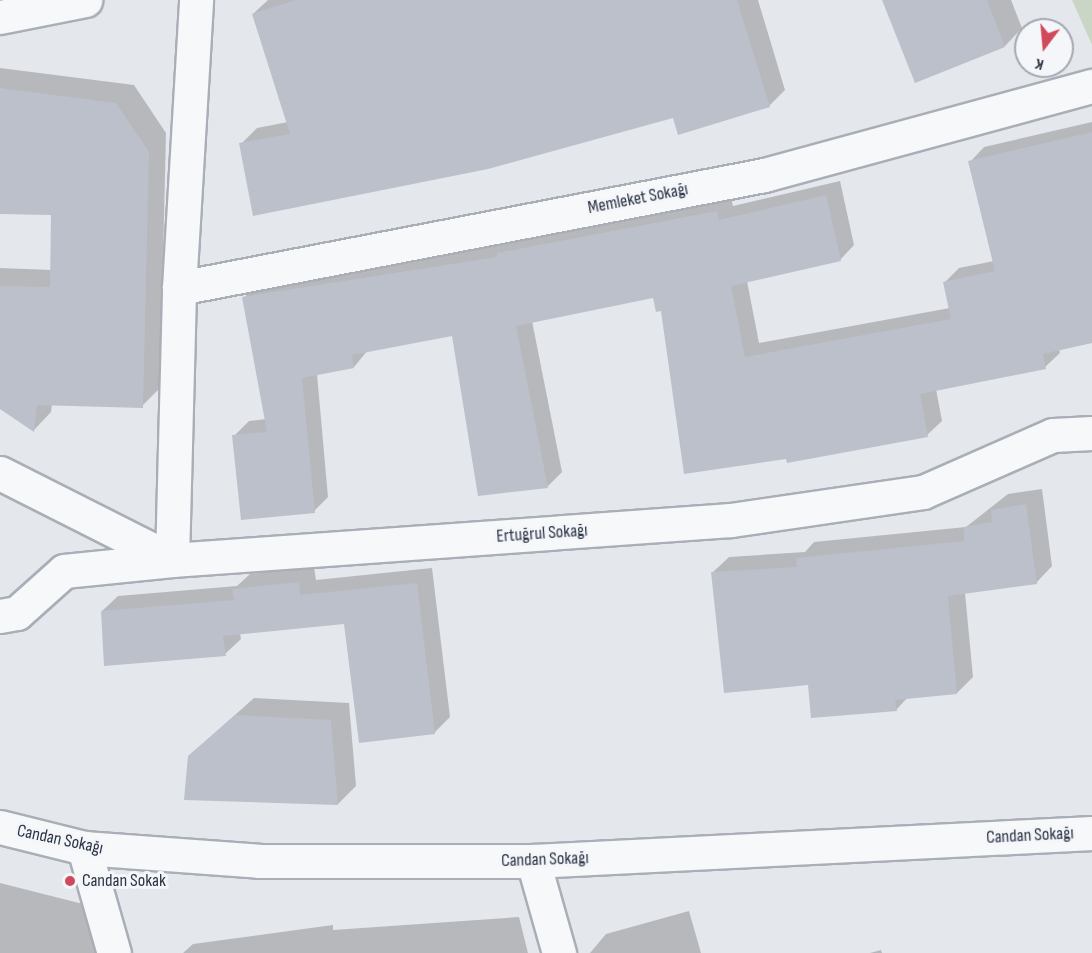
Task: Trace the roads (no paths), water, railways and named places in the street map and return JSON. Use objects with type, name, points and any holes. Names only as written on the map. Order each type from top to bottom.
[{"type":"street","points":[[0,17],[40,4],[86,0]]},
{"type":"street","points":[[172,560],[179,288],[196,0]]},
{"type":"street","name":"Memleket Sokağı","points":[[179,288],[764,175],[1092,86]]},
{"type":"street","name":"Ertuğrul Sokağı","points":[[172,560],[732,520],[923,492],[1053,435],[1092,434]]},
{"type":"street","points":[[0,473],[172,560]]},
{"type":"street","points":[[0,616],[17,613],[64,571],[172,560]]},
{"type":"street","name":"Candan Sokağı","points":[[0,827],[84,848],[259,861],[533,861],[1092,833]]},
{"type":"street","points":[[84,848],[114,953]]},
{"type":"street","points":[[533,861],[559,953]]},
{"type":"place","name":"Candan Sokak","points":[[70,881]]}]
